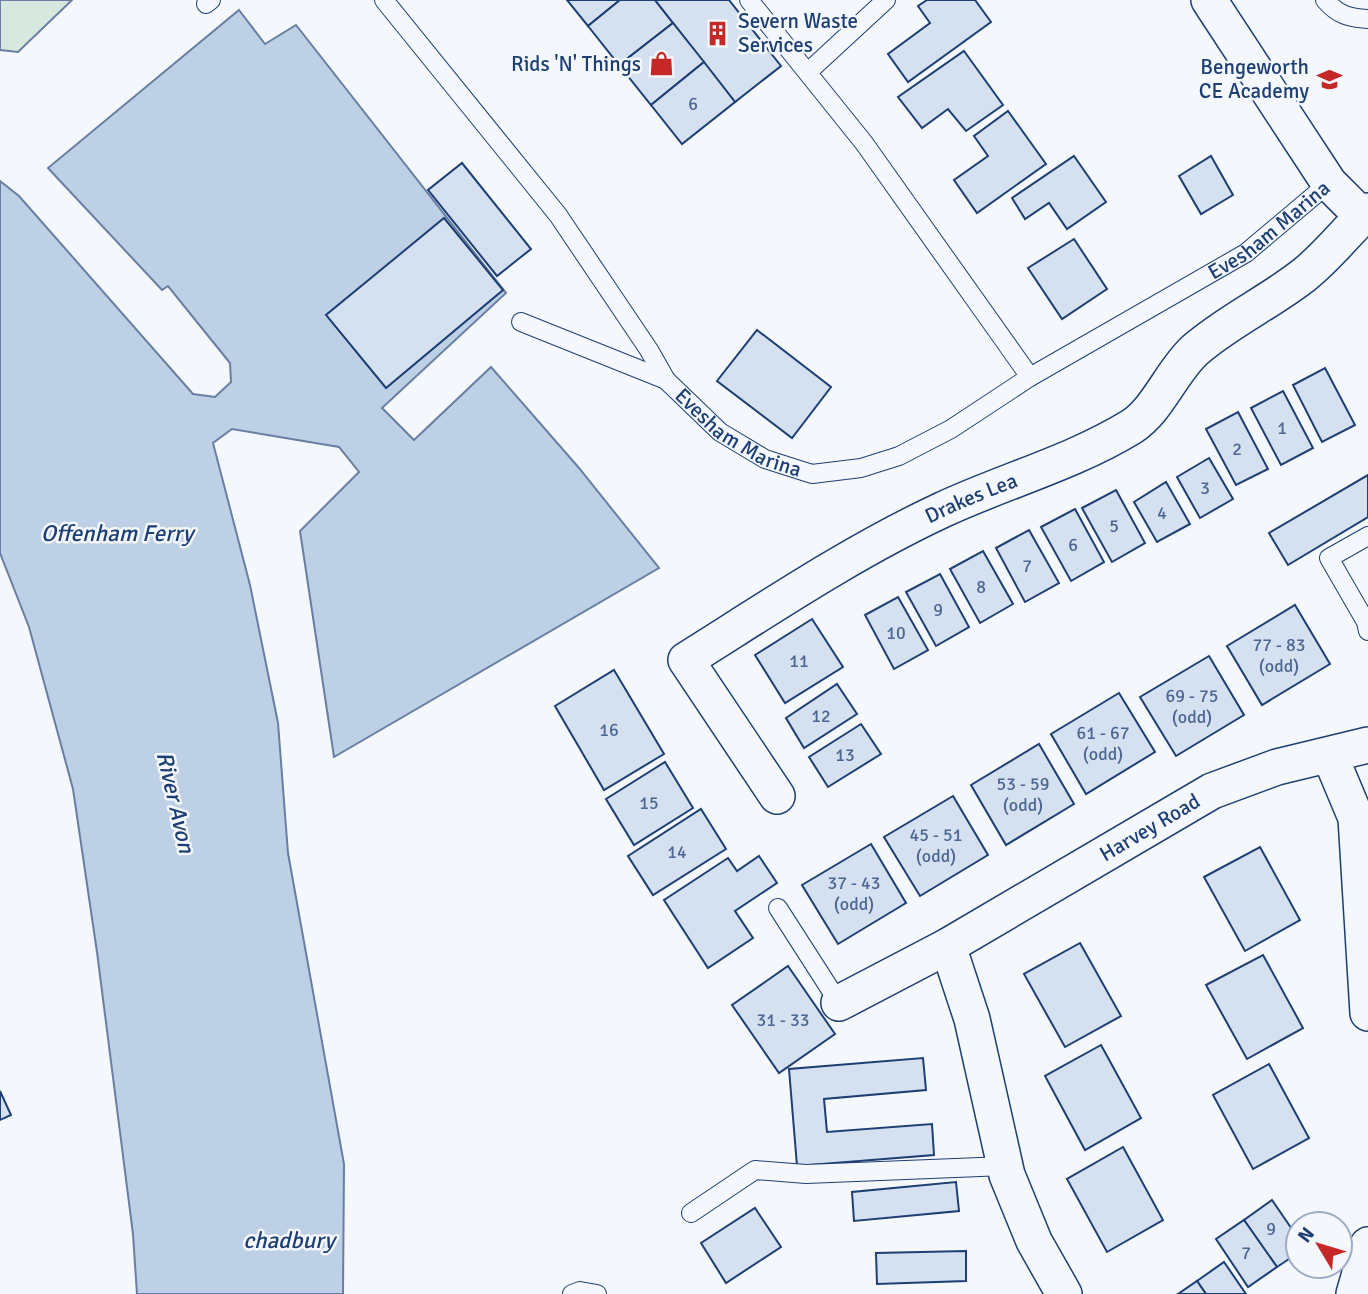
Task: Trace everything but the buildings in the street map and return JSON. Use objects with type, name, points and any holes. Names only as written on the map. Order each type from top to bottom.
[{"type":"street","points":[[1209,0],[1329,183]]},
{"type":"street","name":"Evesham Marina","points":[[1329,183],[1365,214]]},
{"type":"street","name":"Drakes Lea","points":[[777,796],[685,660],[831,570],[941,510],[1089,451],[1135,425],[1159,398],[1175,370],[1198,348],[1303,276],[1334,250],[1365,214]]},
{"type":"street","name":"Harvey Road","points":[[839,1003],[948,946],[1212,791],[1277,767],[1368,745]]},
{"type":"street","points":[[1330,756],[1356,818],[1368,1013]]},
{"type":"street","points":[[948,946],[972,1019],[1005,1166],[1034,1241],[1064,1294]]},
{"type":"street","points":[[1354,1294],[1368,1245]]},
{"type":"lane","name":"Evesham Marina","points":[[384,0],[558,215],[666,380],[720,432],[765,459],[812,474],[861,468],[899,456],[951,429],[1030,377],[1246,253],[1329,183]]},
{"type":"lane","points":[[749,0],[864,143],[1030,377]]},
{"type":"lane","points":[[808,72],[886,0]]},
{"type":"lane","points":[[1325,0],[1335,12],[1351,18],[1368,19]]},
{"type":"lane","points":[[521,322],[666,380]]},
{"type":"lane","points":[[1368,536],[1329,558],[1366,622],[1368,631]]},
{"type":"lane","points":[[778,908],[839,1003]]},
{"type":"lane","points":[[691,1213],[755,1170],[806,1174],[1005,1166]]},
{"type":"lane","points":[[572,1294],[580,1291],[597,1294]]},
{"type":"shaded area","points":[[0,0],[72,0],[18,52],[0,50]]},
{"type":"water","points":[[239,10],[265,44],[296,25],[506,293],[382,408],[414,440],[491,367],[579,468],[659,568],[334,757],[300,531],[359,472],[339,447],[232,429],[213,443],[250,585],[278,723],[288,853],[344,1164],[343,1294],[137,1294],[133,1234],[73,789],[29,627],[0,553],[0,181],[19,196],[193,394],[215,397],[231,382],[230,363],[168,286],[162,290],[48,168]]},
{"type":"place","name":"Severn Waste Services","points":[[718,33]]},
{"type":"place","name":"Rids 'N' Things","points":[[661,64]]},
{"type":"place","name":"Bengeworth CE Academy","points":[[1329,79]]},
{"type":"water label","name":"Offenham Ferry","points":[[117,533]]},
{"type":"water label","name":"River Avon","points":[[176,802]]},
{"type":"water label","name":"chadbury","points":[[289,1240]]}]
